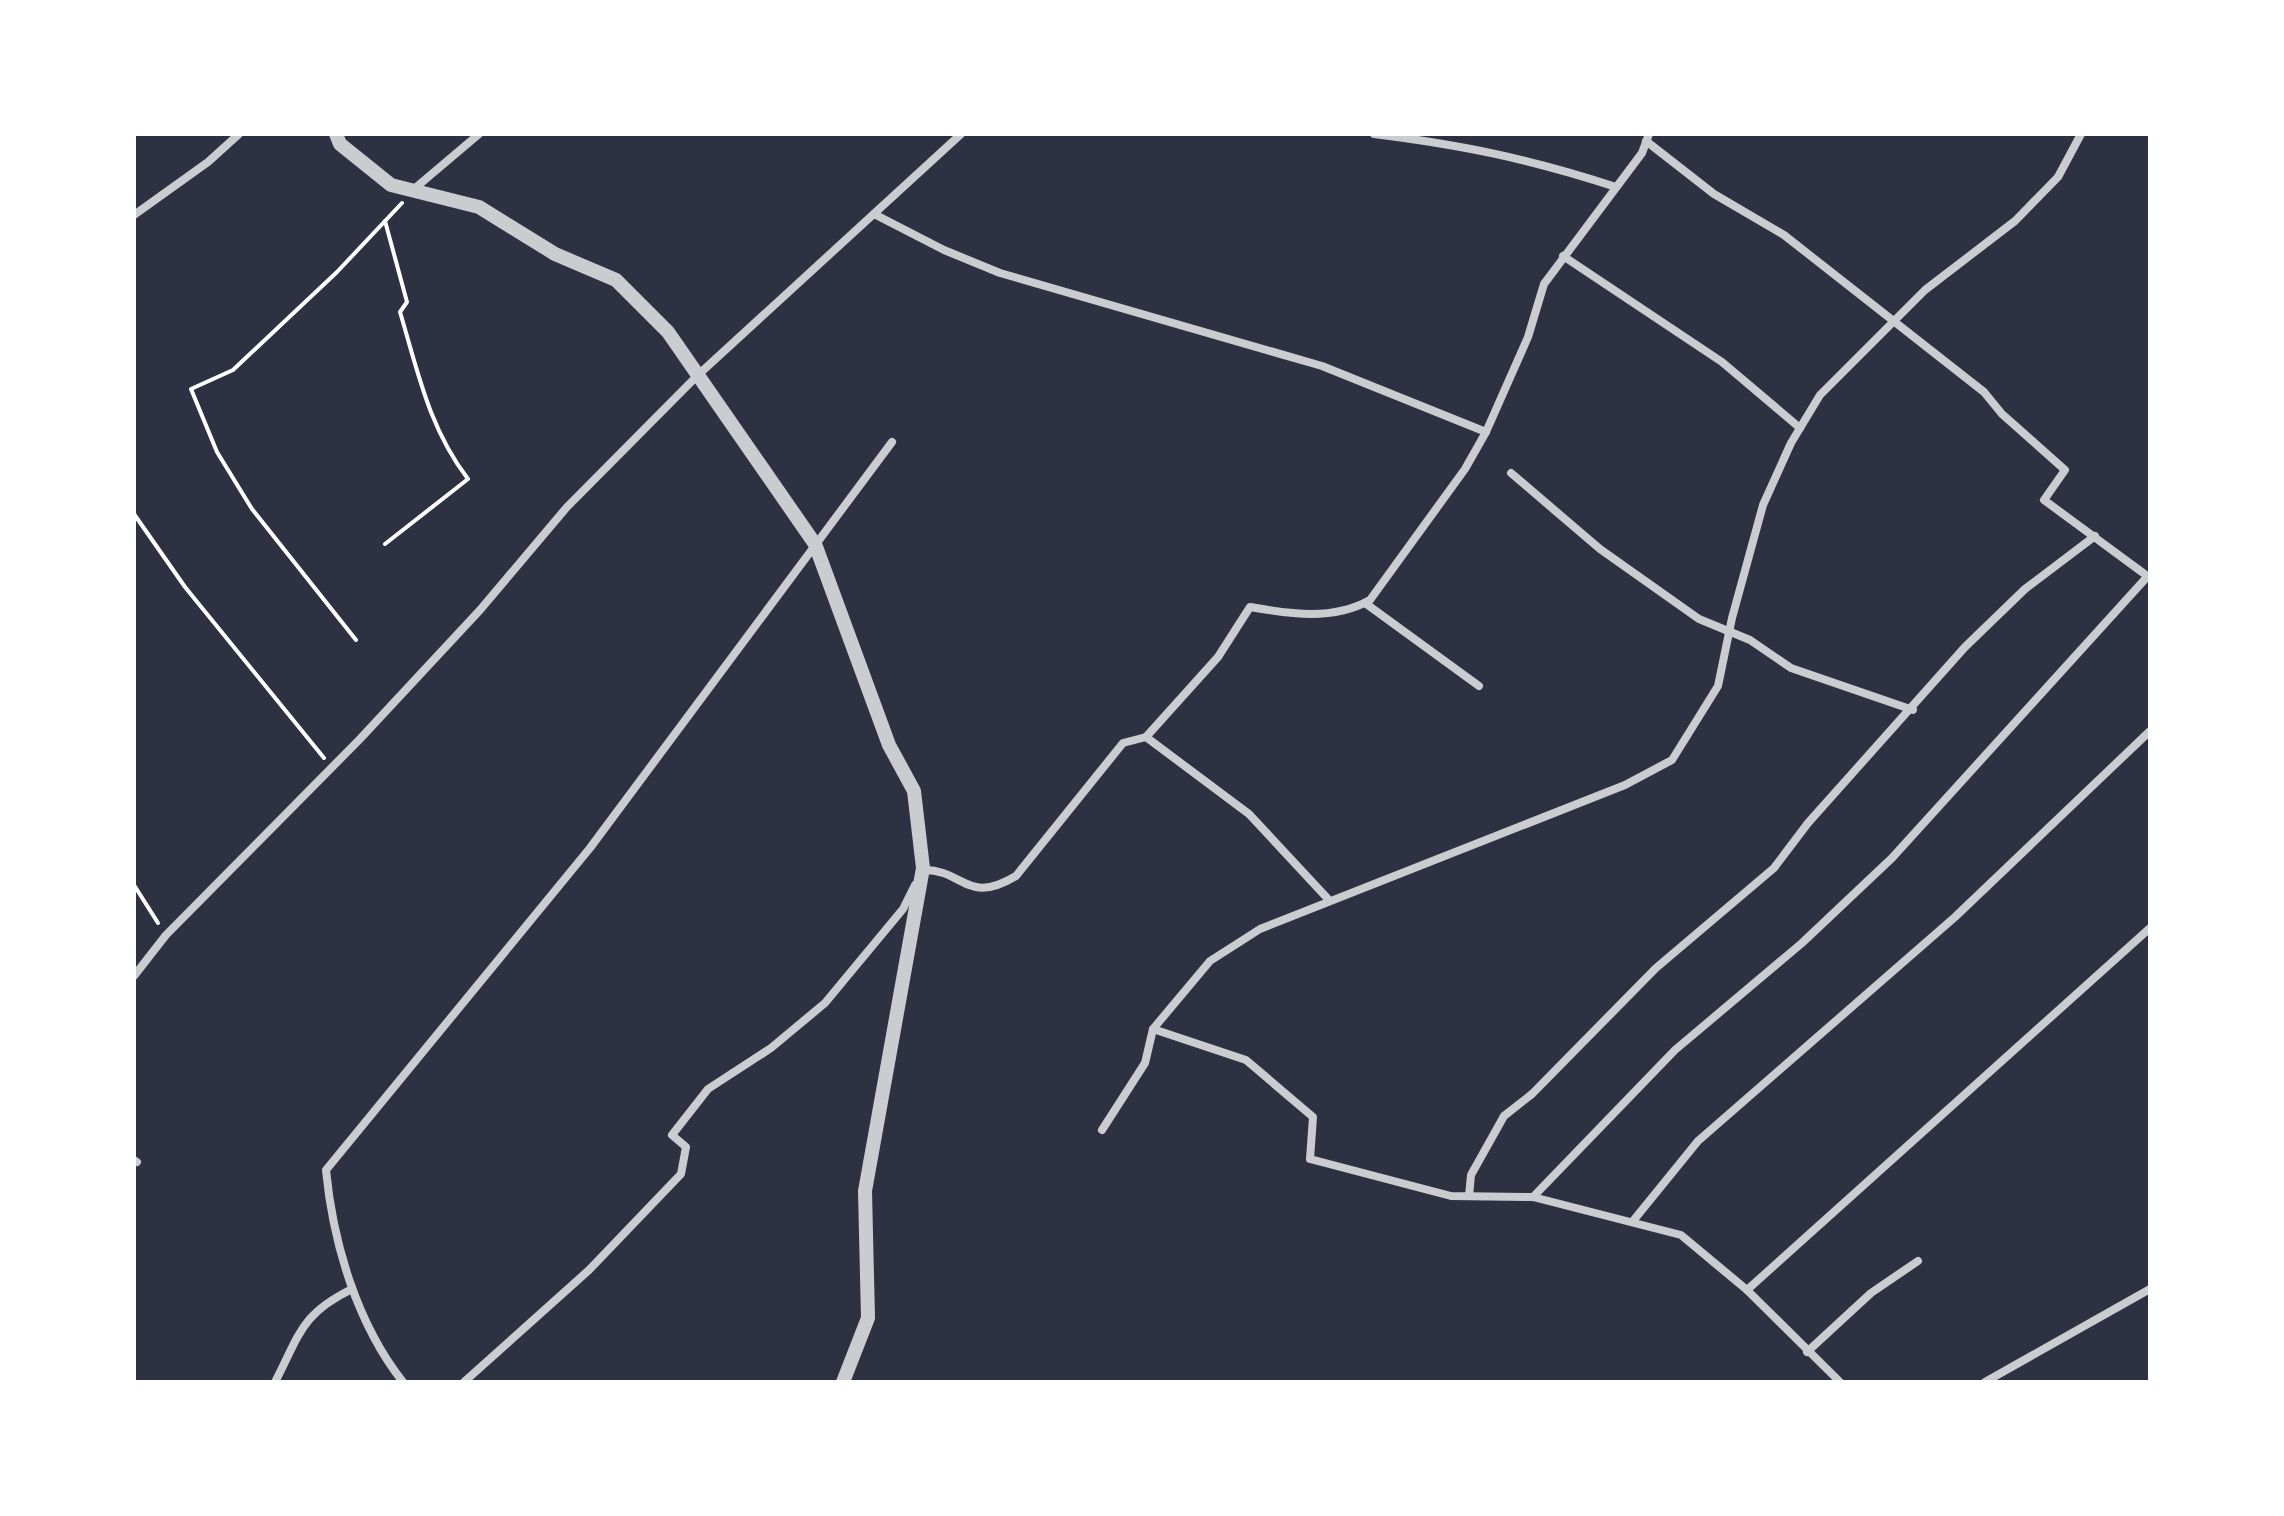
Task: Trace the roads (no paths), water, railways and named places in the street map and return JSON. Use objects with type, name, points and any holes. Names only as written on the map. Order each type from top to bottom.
[{"type":"street","points":[[134,215],[208,162],[239,134]]},
{"type":"street","points":[[336,134],[340,144],[391,185],[479,207],[555,254],[616,280],[668,332],[815,544],[889,745],[914,791],[923,868],[865,1191],[868,1318],[843,1382]]},
{"type":"street","points":[[414,189],[479,134]]},
{"type":"street","points":[[134,976],[166,935],[332,768],[480,610],[567,507],[698,375],[961,134]]},
{"type":"street","points":[[1374,134],[1474,147],[1549,165],[1616,187]]},
{"type":"street","points":[[1102,1130],[1145,1063],[1153,1029],[1210,961],[1260,929],[1625,785],[1672,760],[1718,686],[1763,505],[1800,428],[1820,395],[1925,290],[2015,221],[2058,177],[2081,134]]},
{"type":"street","points":[[923,868],[981,890],[995,889],[1016,876],[1123,743],[1146,737],[1218,657],[1250,607],[1298,615],[1351,610],[1365,603],[1465,469],[1486,432],[1528,337],[1544,284],[1642,153],[1647,137],[1714,194],[1784,235],[1984,392],[2002,414],[2065,470],[2044,500],[2149,578],[1892,858],[1802,943],[1675,1050],[1533,1197]]},
{"type":"street","points":[[874,214],[944,250],[1000,273],[1322,366],[1486,432]]},
{"type":"street","points":[[1563,256],[1722,362],[1800,428]]},
{"type":"street","points":[[403,1382],[352,1289],[328,1196],[326,1170],[590,848],[892,442]]},
{"type":"street","points":[[1511,473],[1647,585],[1699,619],[1750,640],[1791,668],[1913,710]]},
{"type":"street","points":[[1469,1196],[1471,1175],[1504,1116],[1532,1094],[1656,968],[1774,868],[1808,823],[1913,710],[1965,647],[2025,589],[2095,536]]},
{"type":"street","points":[[1365,603],[1479,686]]},
{"type":"street","points":[[1633,1221],[1698,1141],[1955,917],[2150,731]]},
{"type":"street","points":[[1146,737],[1249,814],[1329,900]]},
{"type":"street","points":[[464,1382],[589,1270],[681,1174],[686,1147],[672,1135],[708,1089],[771,1048],[852,976],[903,909],[923,868]]},
{"type":"street","points":[[1747,1290],[2150,928]]},
{"type":"street","points":[[1153,1029],[1246,1060],[1313,1117],[1310,1159],[1415,1188],[1469,1196],[1533,1197],[1681,1235],[1747,1290],[1840,1382]]},
{"type":"street","points":[[1807,1352],[1871,1293],[1918,1261]]},
{"type":"street","points":[[275,1382],[303,1326],[319,1305],[352,1289]]},
{"type":"street","points":[[1985,1382],[2150,1289]]}]
